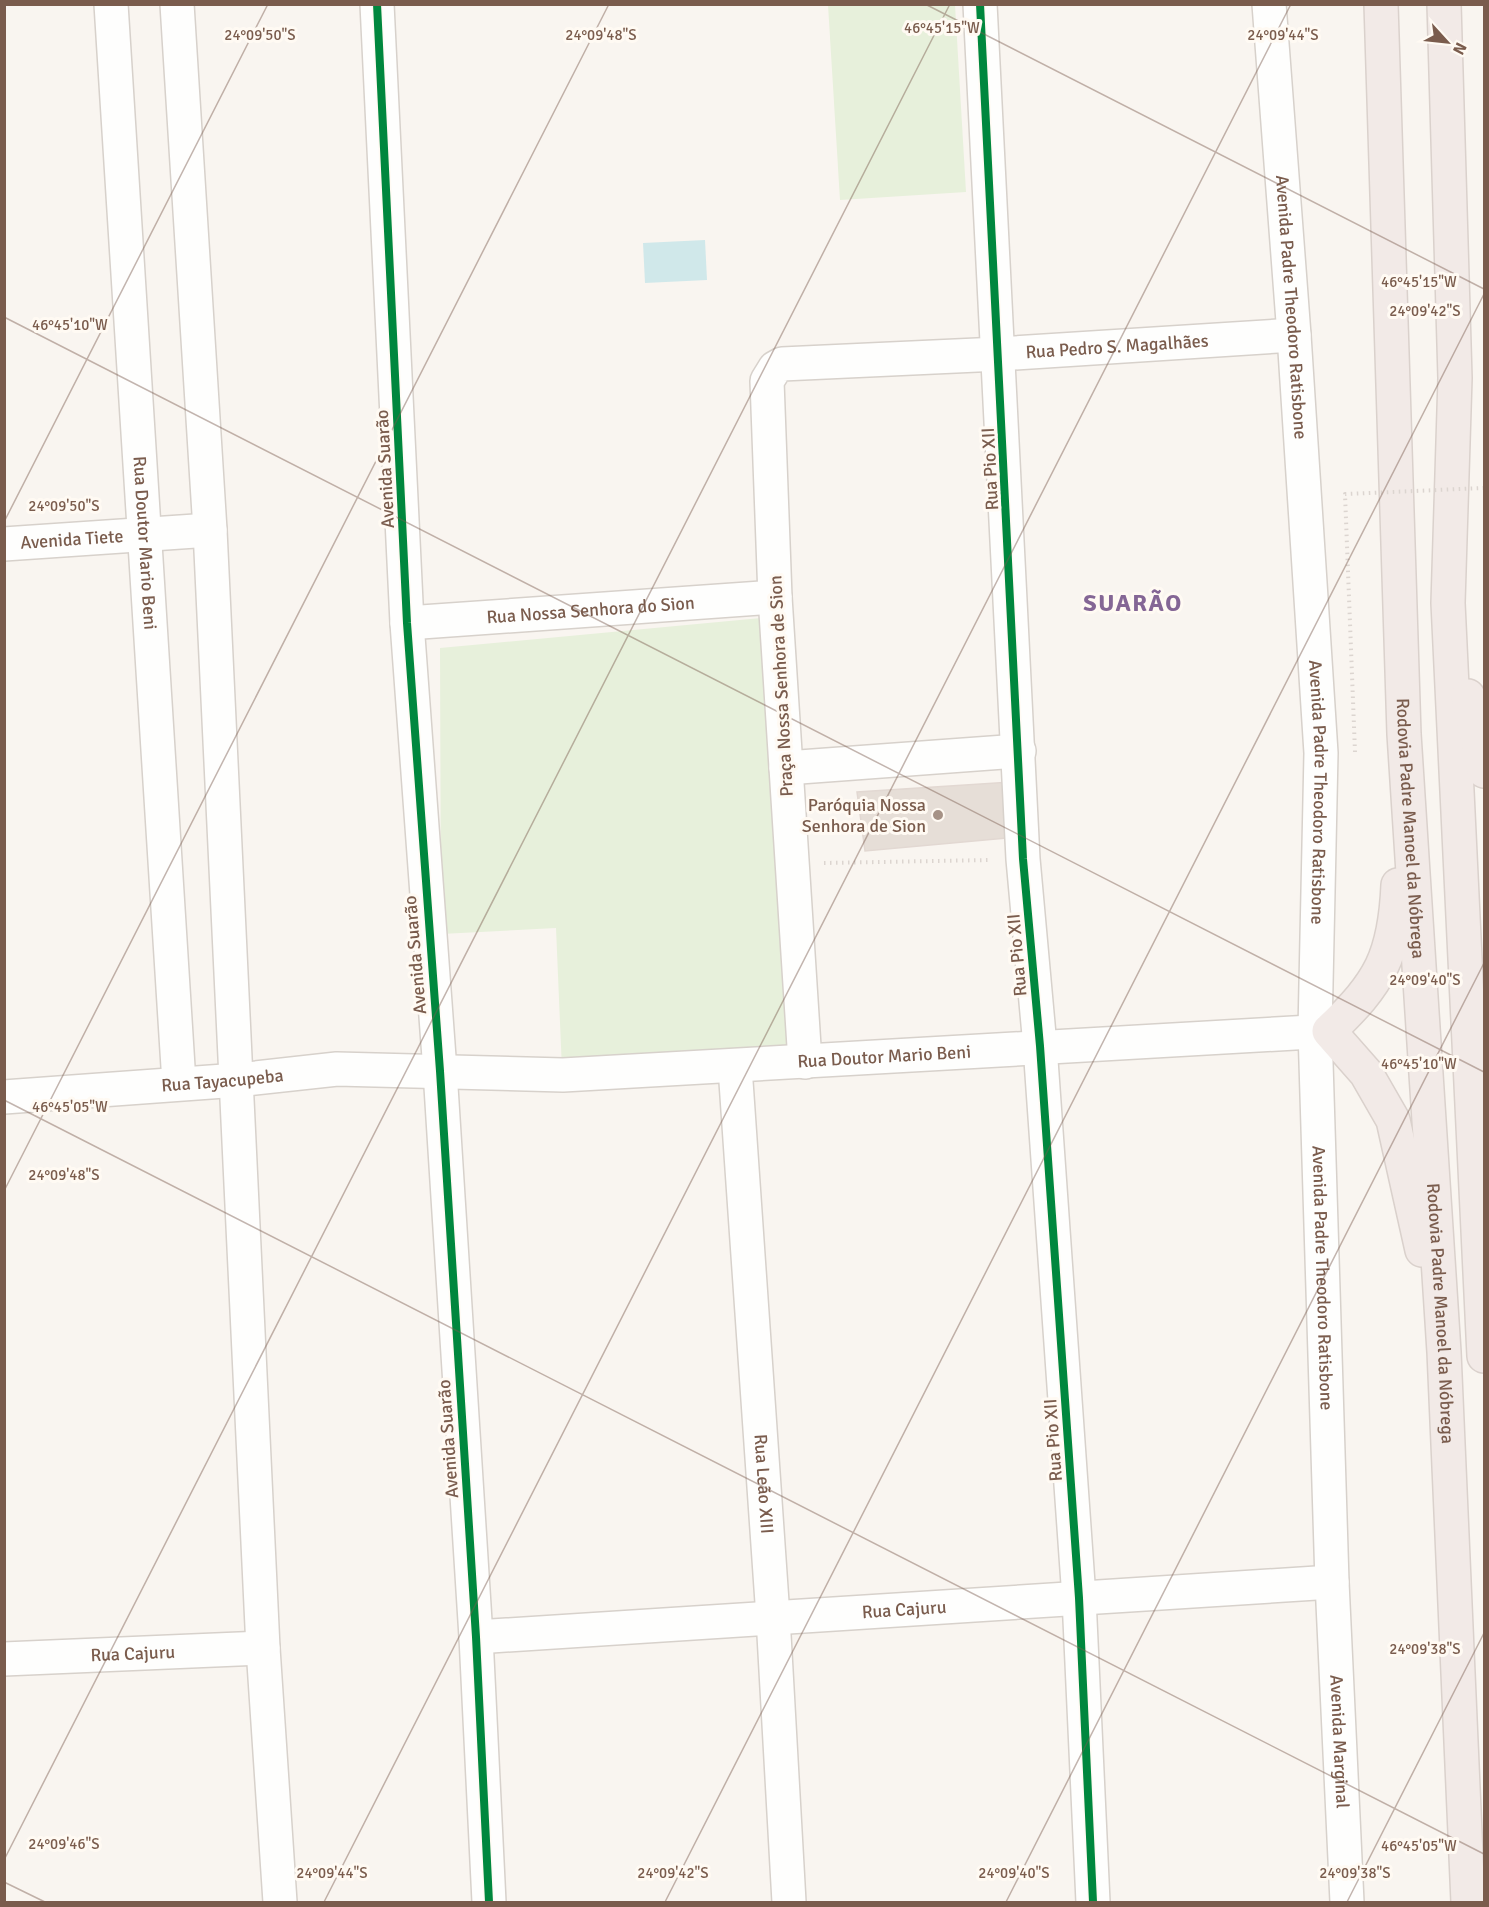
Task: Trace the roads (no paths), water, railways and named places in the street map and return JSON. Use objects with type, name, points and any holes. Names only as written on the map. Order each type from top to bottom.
[{"type":"highway","name":"Rodovia Padre Manoel da Nóbrega","points":[[1381,4],[1404,734],[1444,1352],[1468,1902]]},
{"type":"highway","points":[[1444,4],[1455,378],[1448,603],[1485,1356]]},
{"type":"highway","points":[[1448,603],[1485,771]]},
{"type":"highway","points":[[1404,734],[1397,912],[1391,944],[1382,970],[1367,992],[1322,1030],[1366,1073],[1393,1120],[1444,1352]]},
{"type":"highway","points":[[1460,1902],[1465,1846]]},
{"type":"street","name":"Rua Doutor Mario Beni","points":[[111,4],[143,536],[180,1083]]},
{"type":"street","points":[[177,4],[210,530],[238,1080],[263,1648],[280,1902]]},
{"type":"street","name":"Avenida Suarão","points":[[377,4],[407,623],[440,1071],[476,1637],[489,1902]]},
{"type":"street","name":"Rua Pio XII","points":[[980,4],[1023,859],[1040,1046],[1079,1598],[1093,1902]]},
{"type":"street","name":"Avenida Padre Theodoro Ratisbone","points":[[1269,4],[1294,335],[1321,753],[1322,1030],[1332,1582]]},
{"type":"street","name":"Rua Pedro S. Magalhães","points":[[767,381],[775,368],[782,364],[999,354],[1294,335]]},
{"type":"street","name":"Praça Nossa Senhora de Sion","points":[[767,381],[775,597],[790,864],[805,1062]]},
{"type":"street","name":"Avenida Tiete","points":[[4,544],[210,530]]},
{"type":"street","name":"Rua Nossa Senhora do Sion","points":[[407,623],[775,597]]},
{"type":"street","points":[[786,768],[1019,751]]},
{"type":"street","name":"Rua Doutor Mario Beni","points":[[440,1071],[563,1075],[735,1067],[1322,1030]]},
{"type":"street","name":"Rua Leão XIII","points":[[735,1067],[773,1617],[789,1902]]},
{"type":"street","name":"Rua Tayacupeba","points":[[4,1097],[238,1080],[337,1069],[440,1071]]},
{"type":"street","name":"Rua Cajuru","points":[[476,1637],[1332,1582]]},
{"type":"street","name":"Avenida Marginal","points":[[1332,1582],[1347,1902]]},
{"type":"street","name":"Rua Cajuru","points":[[4,1659],[263,1648]]},
{"type":"water","points":[[705,240],[707,280],[645,283],[643,243]]},
{"type":"place","name":"Paróquia Nossa Senhora de Sion","points":[[938,815]]},
{"type":"district","name":"SUARÃO","points":[[1133,603]]}]
